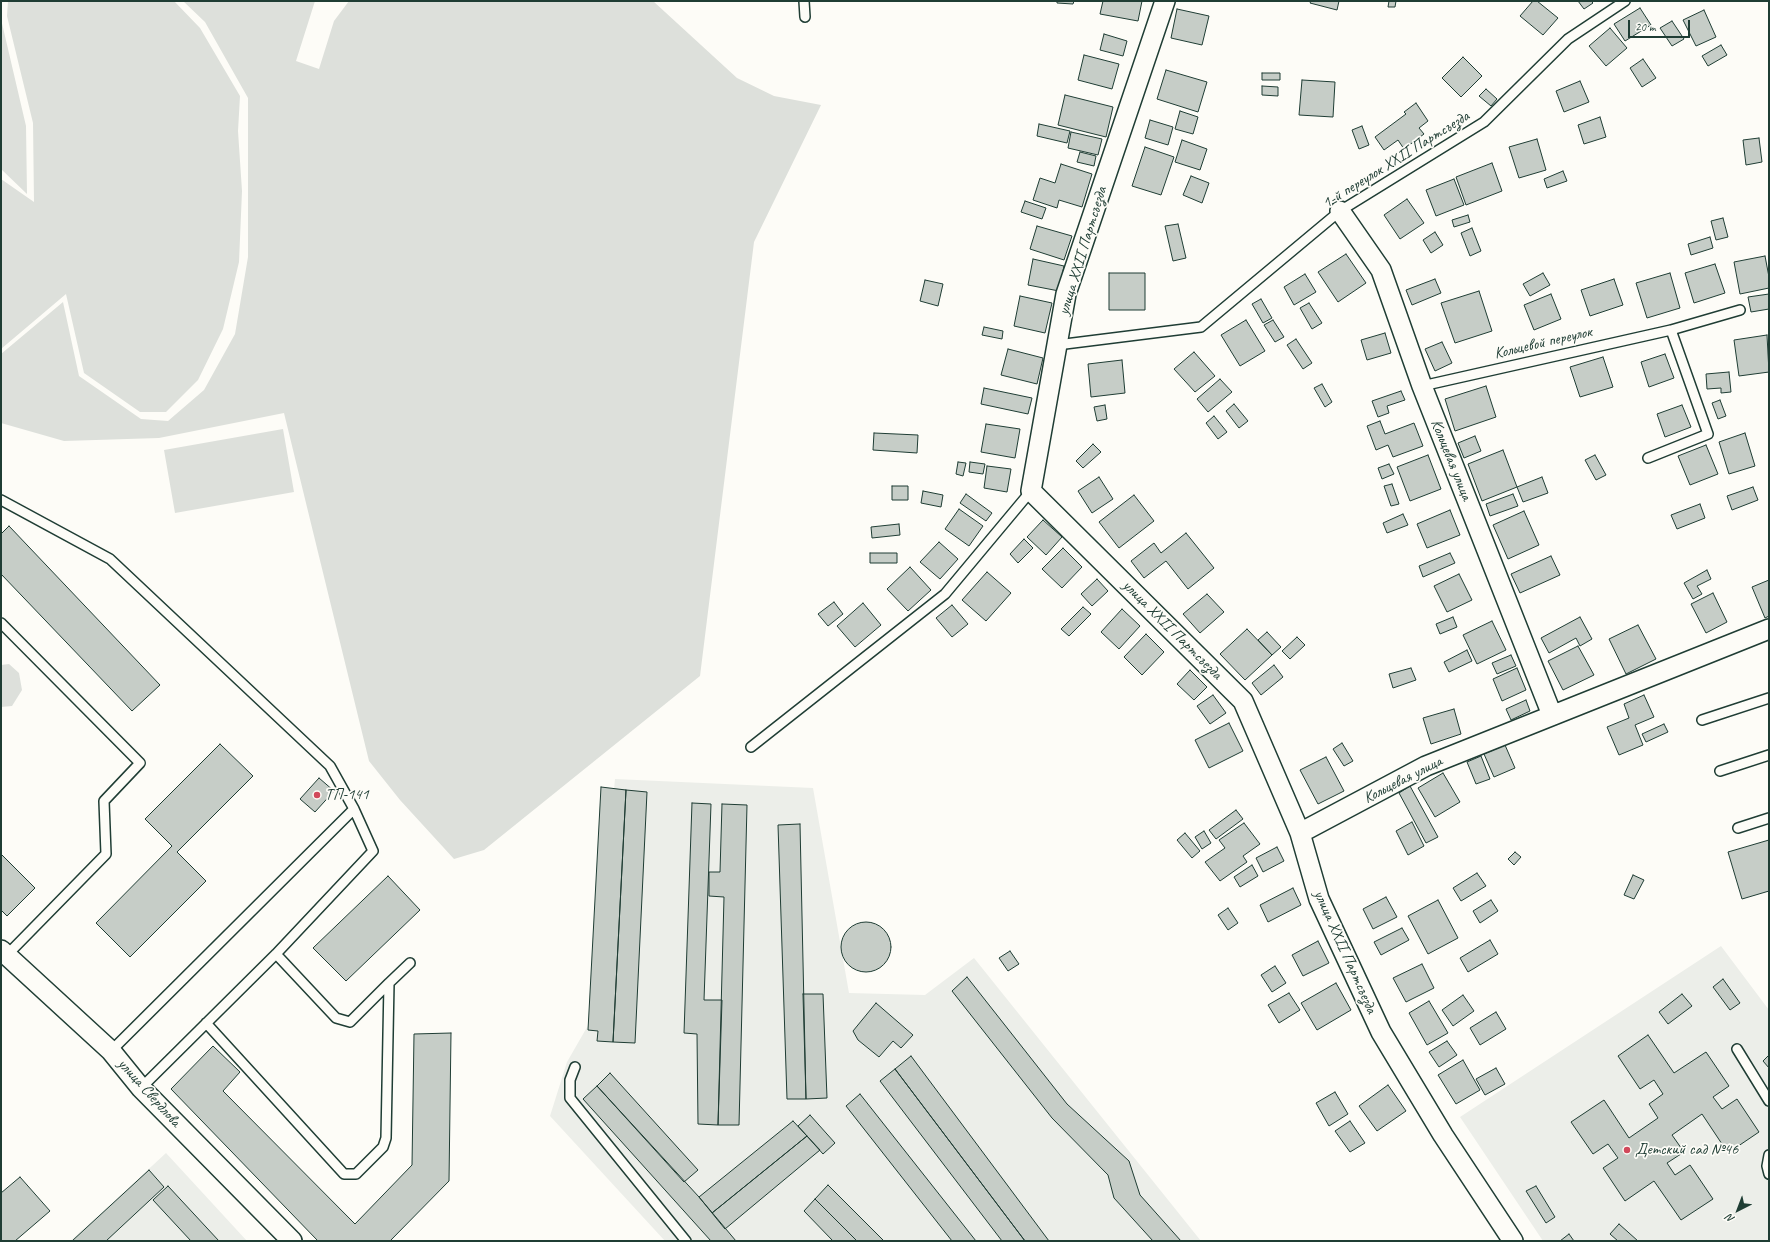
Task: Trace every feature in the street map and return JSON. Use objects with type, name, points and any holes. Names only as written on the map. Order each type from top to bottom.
[{"type":"street","name":"улица XXII Партсъезда","points":[[1165,1],[1066,294],[1031,491],[1243,700],[1300,833],[1319,899],[1381,1032],[1443,1135],[1513,1241]]},
{"type":"street","name":"Кольцевая улица","points":[[1340,211],[1382,270],[1422,386],[1552,715]]},
{"type":"street","name":"Кольцевая улица","points":[[1300,833],[1426,766],[1769,628]]},
{"type":"street","name":"улица Свердлова","points":[[4,952],[111,1051],[141,1088],[292,1241]]},
{"type":"lane","points":[[804,1],[805,17]]},
{"type":"lane","name":"1-й переулок XXII Партсъезда","points":[[1057,345],[1201,327],[1340,211],[1484,122],[1568,39],[1625,1]]},
{"type":"lane","name":"Кольцевой переулок","points":[[1422,386],[1670,330],[1740,310]]},
{"type":"lane","points":[[1648,458],[1708,434],[1670,330]]},
{"type":"lane","points":[[751,747],[945,594],[1031,491]]},
{"type":"lane","points":[[1,500],[110,559],[330,766],[354,809],[373,851],[276,954],[141,1088]]},
{"type":"lane","points":[[1,622],[140,763],[104,801],[106,854],[4,952]]},
{"type":"lane","points":[[1702,720],[1769,698]]},
{"type":"lane","points":[[1720,771],[1769,755]]},
{"type":"lane","points":[[111,1051],[354,809]]},
{"type":"lane","points":[[1738,828],[1769,818]]},
{"type":"lane","points":[[276,954],[336,1018],[350,1022],[410,963]]},
{"type":"lane","points":[[206,1023],[344,1174],[356,1174],[383,1147],[386,1138],[389,983]]},
{"type":"lane","points":[[1738,1049],[1769,1101]]},
{"type":"lane","points":[[575,1067],[570,1080],[570,1098],[686,1241]]},
{"type":"lane","points":[[1769,1155],[1767,1166],[1769,1174]]},
{"type":"shaded area","points":[[8,1],[174,1],[200,28],[240,96],[238,131],[242,191],[239,262],[223,329],[198,380],[166,412],[140,412],[84,373],[66,294],[1,349],[1,179],[34,202],[33,123],[7,16]]},
{"type":"shaded area","points":[[183,1],[315,1],[296,61],[319,69],[334,21],[349,1],[653,1],[737,78],[774,96],[821,105],[754,242],[700,676],[484,850],[454,859],[400,800],[369,761],[284,413],[159,438],[64,441],[1,423],[1,354],[63,302],[79,376],[141,419],[168,421],[204,390],[235,334],[248,257],[248,98],[205,22]]},
{"type":"shaded area","points":[[1,19],[26,126],[27,194],[1,169]]},
{"type":"shaded area","points":[[283,429],[294,492],[175,513],[164,450]]},
{"type":"shaded area","points":[[9,664],[19,673],[22,690],[12,706],[1,707],[1,665]]},
{"type":"shaded area","points":[[615,779],[813,788],[849,993],[925,995],[974,958],[1201,1241],[665,1241],[550,1116],[567,1062],[594,1015]]},
{"type":"shaded area","points":[[1721,946],[1769,1010],[1769,1241],[1543,1241],[1460,1117]]},
{"type":"shaded area","points":[[166,1153],[247,1241],[70,1241],[112,1203]]},
{"type":"building","points":[[1057,1],[1074,1],[1073,4],[1057,3]]},
{"type":"building","points":[[1103,1],[1142,1],[1138,21],[1100,14]]},
{"type":"building","points":[[1311,1],[1339,1],[1337,10],[1310,3]]},
{"type":"building","points":[[1389,1],[1396,1],[1395,7],[1388,7]]},
{"type":"building","points":[[1533,1],[1537,1],[1558,18],[1543,35],[1520,16]]},
{"type":"building","points":[[1578,1],[1591,1],[1593,3],[1584,9]]},
{"type":"building","points":[[1640,8],[1651,25],[1625,41],[1614,24]]},
{"type":"building","points":[[1177,9],[1209,16],[1202,45],[1171,38]]},
{"type":"building","points":[[1704,10],[1716,37],[1696,46],[1683,20]]},
{"type":"building","points":[[1672,21],[1684,39],[1672,46],[1660,28]]},
{"type":"building","points":[[1610,28],[1627,48],[1606,66],[1589,46]]},
{"type":"building","points":[[1104,34],[1127,41],[1123,56],[1100,50]]},
{"type":"building","points":[[1721,45],[1727,55],[1708,66],[1702,56]]},
{"type":"building","points":[[1084,55],[1119,64],[1112,89],[1078,80]]},
{"type":"building","points":[[1463,57],[1482,76],[1461,97],[1442,78]]},
{"type":"building","points":[[1643,59],[1656,78],[1642,87],[1630,68]]},
{"type":"building","points":[[1166,70],[1207,82],[1198,112],[1157,99]]},
{"type":"building","points":[[1262,73],[1280,73],[1280,80],[1262,80]]},
{"type":"building","points":[[1302,80],[1335,82],[1333,117],[1299,115]]},
{"type":"building","points":[[1580,81],[1589,102],[1564,112],[1556,91]]},
{"type":"building","points":[[1262,86],[1278,87],[1278,96],[1262,95]]},
{"type":"building","points":[[1486,89],[1497,99],[1491,106],[1479,96]]},
{"type":"building","points":[[1065,95],[1113,107],[1106,137],[1058,125]]},
{"type":"building","points":[[1416,103],[1428,121],[1419,128],[1424,134],[1404,149],[1398,140],[1384,150],[1375,137],[1406,114],[1404,112]]},
{"type":"building","points":[[1180,111],[1198,117],[1193,134],[1175,129]]},
{"type":"building","points":[[1600,117],[1606,137],[1584,144],[1578,125]]},
{"type":"building","points":[[1150,120],[1173,127],[1168,145],[1145,138]]},
{"type":"building","points":[[1039,124],[1070,131],[1067,143],[1037,136]]},
{"type":"building","points":[[1362,126],[1369,145],[1359,149],[1352,130]]},
{"type":"building","points":[[1071,132],[1102,139],[1098,155],[1068,148]]},
{"type":"building","points":[[1759,138],[1762,162],[1746,165],[1743,140]]},
{"type":"building","points":[[1537,139],[1546,170],[1519,178],[1509,147]]},
{"type":"building","points":[[1182,140],[1207,149],[1200,170],[1175,162]]},
{"type":"building","points":[[1145,147],[1174,157],[1161,195],[1132,186]]},
{"type":"building","points":[[1080,152],[1096,156],[1094,166],[1077,162]]},
{"type":"building","points":[[1492,163],[1502,191],[1466,205],[1456,177]]},
{"type":"building","points":[[1061,164],[1092,174],[1082,207],[1059,200],[1057,208],[1033,200],[1040,178],[1055,183]]},
{"type":"building","points":[[1563,171],[1567,181],[1547,188],[1544,179]]},
{"type":"building","points":[[1191,176],[1209,183],[1202,203],[1183,195]]},
{"type":"building","points":[[1454,179],[1464,205],[1436,216],[1426,190]]},
{"type":"building","points":[[1407,199],[1424,223],[1400,239],[1384,215]]},
{"type":"building","points":[[1025,201],[1046,208],[1042,219],[1021,212]]},
{"type":"building","points":[[1468,215],[1470,222],[1454,227],[1452,220]]},
{"type":"building","points":[[1723,218],[1728,237],[1716,240],[1711,221]]},
{"type":"building","points":[[1178,224],[1186,258],[1173,261],[1165,226]]},
{"type":"building","points":[[1037,226],[1072,236],[1064,260],[1030,249]]},
{"type":"building","points":[[1472,228],[1481,251],[1470,256],[1461,233]]},
{"type":"building","points":[[1435,232],[1443,245],[1431,253],[1423,240]]},
{"type":"building","points":[[1710,237],[1713,248],[1691,255],[1688,244]]},
{"type":"building","points":[[1346,254],[1366,283],[1338,302],[1318,272]]},
{"type":"building","points":[[1765,256],[1769,277],[1769,288],[1740,294],[1734,262]]},
{"type":"building","points":[[1033,259],[1064,266],[1059,291],[1028,285]]},
{"type":"building","points":[[1715,264],[1725,293],[1694,303],[1685,273]]},
{"type":"building","points":[[1109,273],[1145,273],[1145,310],[1109,310]]},
{"type":"building","points":[[1543,273],[1550,285],[1530,296],[1523,284]]},
{"type":"building","points":[[1670,273],[1680,308],[1647,318],[1636,283]]},
{"type":"building","points":[[1305,274],[1316,292],[1294,305],[1284,287]]},
{"type":"building","points":[[1435,279],[1441,293],[1412,305],[1406,290]]},
{"type":"building","points":[[1614,279],[1623,305],[1590,316],[1581,290]]},
{"type":"building","points":[[925,280],[943,284],[938,306],[920,301]]},
{"type":"building","points":[[1479,291],[1492,331],[1455,343],[1441,303]]},
{"type":"building","points":[[1551,294],[1561,319],[1534,330],[1524,305]]},
{"type":"building","points":[[1769,294],[1769,309],[1751,312],[1748,297]]},
{"type":"building","points":[[1020,296],[1052,303],[1045,333],[1014,326]]},
{"type":"building","points":[[1261,299],[1272,318],[1263,323],[1252,304]]},
{"type":"building","points":[[1309,303],[1322,323],[1312,329],[1300,308]]},
{"type":"building","points":[[1246,320],[1265,351],[1240,366],[1221,335]]},
{"type":"building","points":[[1273,320],[1284,337],[1275,342],[1264,325]]},
{"type":"building","points":[[984,327],[1003,331],[1002,339],[982,335]]},
{"type":"building","points":[[1385,333],[1391,353],[1367,360],[1361,340]]},
{"type":"building","points":[[1767,335],[1769,372],[1739,376],[1734,340]]},
{"type":"building","points":[[1296,339],[1312,363],[1303,369],[1287,345]]},
{"type":"building","points":[[1442,342],[1452,363],[1435,371],[1425,349]]},
{"type":"building","points":[[1008,349],[1043,358],[1037,384],[1001,375]]},
{"type":"building","points":[[1194,352],[1215,376],[1195,392],[1174,369]]},
{"type":"building","points":[[1665,354],[1674,378],[1649,387],[1641,362]]},
{"type":"building","points":[[1603,357],[1613,387],[1580,397],[1570,367]]},
{"type":"building","points":[[1122,360],[1125,393],[1091,397],[1088,364]]},
{"type":"building","points":[[1729,372],[1731,392],[1721,393],[1721,388],[1707,389],[1706,374]]},
{"type":"building","points":[[1220,379],[1232,392],[1208,412],[1197,399]]},
{"type":"building","points":[[1322,384],[1332,402],[1325,407],[1314,388]]},
{"type":"building","points":[[1486,386],[1496,417],[1455,431],[1445,399]]},
{"type":"building","points":[[984,388],[1032,398],[1028,414],[981,404]]},
{"type":"building","points":[[1401,391],[1405,400],[1387,406],[1389,413],[1378,417],[1372,401]]},
{"type":"building","points":[[1720,400],[1726,416],[1718,419],[1712,403]]},
{"type":"building","points":[[1234,404],[1248,421],[1239,428],[1226,411]]},
{"type":"building","points":[[1105,405],[1107,419],[1097,421],[1094,407]]},
{"type":"building","points":[[1682,405],[1691,427],[1665,437],[1657,414]]},
{"type":"building","points":[[1214,416],[1227,432],[1218,439],[1206,423]]},
{"type":"building","points":[[1380,421],[1385,434],[1414,423],[1423,446],[1393,457],[1388,445],[1376,450],[1367,426]]},
{"type":"building","points":[[986,424],[1020,429],[1015,458],[981,452]]},
{"type":"building","points":[[874,433],[918,435],[917,453],[873,450]]},
{"type":"building","points":[[1745,433],[1755,466],[1729,474],[1719,442]]},
{"type":"building","points":[[1475,436],[1481,451],[1464,458],[1458,443]]},
{"type":"building","points":[[1093,444],[1101,452],[1083,468],[1076,461]]},
{"type":"building","points":[[1706,445],[1718,474],[1690,485],[1678,456]]},
{"type":"building","points":[[1503,450],[1517,487],[1482,501],[1468,464]]},
{"type":"building","points":[[1428,455],[1441,489],[1410,501],[1397,467]]},
{"type":"building","points":[[1595,455],[1606,475],[1596,480],[1585,460]]},
{"type":"building","points":[[958,462],[966,463],[963,476],[956,474]]},
{"type":"building","points":[[970,462],[985,464],[983,474],[969,472]]},
{"type":"building","points":[[1389,464],[1394,474],[1382,479],[1378,468]]},
{"type":"building","points":[[987,466],[1011,469],[1007,492],[984,488]]},
{"type":"building","points":[[1099,477],[1113,499],[1092,513],[1078,491]]},
{"type":"building","points":[[1542,477],[1548,493],[1523,502],[1517,487]]},
{"type":"building","points":[[1392,484],[1399,504],[1391,506],[1384,486]]},
{"type":"building","points":[[892,486],[908,486],[908,500],[892,500]]},
{"type":"building","points":[[1753,487],[1758,500],[1732,510],[1727,496]]},
{"type":"building","points":[[923,491],[943,495],[941,507],[921,503]]},
{"type":"building","points":[[966,494],[992,513],[986,521],[960,503]]},
{"type":"building","points":[[1513,494],[1518,506],[1490,516],[1486,504]]},
{"type":"building","points":[[1134,495],[1154,521],[1119,548],[1099,522]]},
{"type":"building","points":[[1700,504],[1705,518],[1677,529],[1671,515]]},
{"type":"building","points":[[959,509],[983,526],[969,546],[945,529]]},
{"type":"building","points":[[1450,510],[1460,535],[1427,548],[1417,524]]},
{"type":"building","points":[[1524,511],[1539,545],[1508,559],[1493,525]]},
{"type":"building","points":[[1403,514],[1408,525],[1387,533],[1383,523]]},
{"type":"building","points":[[1043,520],[1062,537],[1046,555],[1027,537]]},
{"type":"building","points":[[899,524],[900,535],[872,538],[871,527]]},
{"type":"building","points":[[9,526],[160,685],[132,711],[1,574],[1,534]]},
{"type":"building","points":[[1186,533],[1214,568],[1188,589],[1166,561],[1144,578],[1131,561],[1154,543],[1161,553]]},
{"type":"building","points":[[1024,539],[1033,548],[1018,563],[1010,554]]},
{"type":"building","points":[[939,542],[958,559],[940,579],[920,562]]},
{"type":"building","points":[[1063,548],[1082,567],[1062,588],[1042,569]]},
{"type":"building","points":[[870,553],[897,553],[897,563],[870,563]]},
{"type":"building","points":[[1450,553],[1455,563],[1423,577],[1419,566]]},
{"type":"building","points":[[1551,556],[1560,575],[1520,593],[1511,574]]},
{"type":"building","points":[[910,567],[931,590],[908,611],[887,589]]},
{"type":"building","points":[[1707,570],[1711,579],[1697,586],[1702,594],[1693,599],[1684,583]]},
{"type":"building","points":[[987,572],[1011,593],[986,621],[962,600]]},
{"type":"building","points":[[1459,574],[1472,600],[1447,612],[1434,586]]},
{"type":"building","points":[[1097,579],[1108,591],[1092,606],[1081,594]]},
{"type":"building","points":[[1769,580],[1769,616],[1765,618],[1752,587]]},
{"type":"building","points":[[1713,593],[1727,622],[1706,633],[1691,604]]},
{"type":"building","points":[[1207,594],[1224,612],[1200,633],[1183,614]]},
{"type":"building","points":[[834,602],[843,614],[828,626],[818,614]]},
{"type":"building","points":[[863,603],[881,625],[855,647],[837,626]]},
{"type":"building","points":[[952,605],[968,624],[952,637],[936,618]]},
{"type":"building","points":[[1083,607],[1091,614],[1069,636],[1061,629]]},
{"type":"building","points":[[1122,609],[1140,626],[1119,649],[1101,632]]},
{"type":"building","points":[[1453,617],[1457,627],[1440,634],[1436,624]]},
{"type":"building","points":[[1580,617],[1592,639],[1580,646],[1576,638],[1549,653],[1541,638]]},
{"type":"building","points":[[1492,621],[1506,650],[1477,664],[1463,635]]},
{"type":"building","points":[[1638,625],[1656,659],[1626,674],[1609,639]]},
{"type":"building","points":[[1247,629],[1272,655],[1245,680],[1220,654]]},
{"type":"building","points":[[1267,632],[1281,647],[1272,655],[1258,640]]},
{"type":"building","points":[[1146,634],[1164,652],[1142,675],[1124,657]]},
{"type":"building","points":[[1297,637],[1305,645],[1290,659],[1282,651]]},
{"type":"building","points":[[1578,646],[1594,675],[1563,690],[1548,661]]},
{"type":"building","points":[[1467,650],[1472,661],[1449,672],[1444,662]]},
{"type":"building","points":[[1511,655],[1516,666],[1497,674],[1492,663]]},
{"type":"building","points":[[1274,665],[1283,677],[1261,695],[1252,683]]},
{"type":"building","points":[[1411,668],[1416,680],[1393,688],[1389,674]]},
{"type":"building","points":[[1517,668],[1526,690],[1502,701],[1493,679]]},
{"type":"building","points":[[1190,670],[1207,687],[1194,700],[1177,684]]},
{"type":"building","points":[[1213,695],[1226,713],[1210,724],[1197,706]]},
{"type":"building","points":[[1644,695],[1654,717],[1635,725],[1643,745],[1619,755],[1607,727],[1629,718],[1624,704]]},
{"type":"building","points":[[1526,700],[1530,711],[1511,720],[1506,709]]},
{"type":"building","points":[[1454,709],[1461,734],[1431,744],[1423,718]]},
{"type":"building","points":[[1229,723],[1243,751],[1209,768],[1195,740]]},
{"type":"building","points":[[1664,724],[1668,732],[1646,742],[1642,734]]},
{"type":"building","points":[[1342,743],[1353,761],[1344,766],[1333,749]]},
{"type":"building","points":[[220,744],[253,776],[177,852],[206,881],[130,957],[96,923],[172,846],[145,819]]},
{"type":"building","points":[[1505,745],[1515,768],[1494,777],[1484,754]]},
{"type":"building","points":[[1481,756],[1490,779],[1476,784],[1467,762]]},
{"type":"building","points":[[1326,757],[1344,791],[1318,804],[1300,770]]},
{"type":"building","points":[[1443,773],[1460,802],[1435,817],[1418,788]]},
{"type":"building","name":"ТП-141","points":[[319,778],[334,791],[315,812],[300,799]]},
{"type":"building","points":[[1410,786],[1438,837],[1426,843],[1399,793]]},
{"type":"building","points":[[601,787],[626,790],[613,1042],[597,1041],[598,1031],[588,1030]]},
{"type":"building","points":[[626,790],[647,792],[635,1043],[613,1042]]},
{"type":"building","points":[[692,803],[711,804],[704,1000],[722,1000],[718,1125],[698,1124],[697,1034],[684,1033]]},
{"type":"building","points":[[722,804],[747,805],[739,1125],[718,1125],[724,897],[709,896],[709,872],[720,872]]},
{"type":"building","points":[[1236,810],[1243,819],[1216,839],[1209,830]]},
{"type":"building","points":[[1412,822],[1424,846],[1408,855],[1396,831]]},
{"type":"building","points":[[1244,823],[1260,844],[1243,856],[1247,862],[1220,881],[1205,862],[1225,848],[1219,840]]},
{"type":"building","points":[[800,824],[806,1099],[787,1099],[778,825]]},
{"type":"building","points":[[1204,831],[1211,843],[1202,849],[1195,837]]},
{"type":"building","points":[[1185,833],[1200,851],[1192,858],[1177,840]]},
{"type":"building","points":[[1769,840],[1769,891],[1742,899],[1728,852]]},
{"type":"building","points":[[1277,847],[1284,861],[1263,872],[1256,858]]},
{"type":"building","points":[[1515,852],[1521,857],[1514,865],[1508,859]]},
{"type":"building","points":[[1,854],[35,888],[7,916],[1,910]]},
{"type":"building","points":[[1252,865],[1258,876],[1240,887],[1234,877]]},
{"type":"building","points":[[1477,873],[1486,886],[1461,901],[1453,888]]},
{"type":"building","points":[[1633,875],[1644,880],[1634,899],[1624,895]]},
{"type":"building","points":[[388,876],[420,910],[346,981],[313,948]]},
{"type":"building","points":[[1293,888],[1301,905],[1268,922],[1260,905]]},
{"type":"building","points":[[1386,897],[1397,917],[1373,929],[1363,909]]},
{"type":"building","points":[[1438,900],[1458,938],[1428,954],[1408,916]]},
{"type":"building","points":[[1491,900],[1498,911],[1480,923],[1473,911]]},
{"type":"building","points":[[1228,908],[1238,923],[1228,930],[1218,915]]},
{"type":"building","points":[[866,922],[876,924],[884,929],[889,937],[891,947],[889,957],[884,965],[876,970],[866,972],[856,970],[848,965],[843,957],[841,947],[843,937],[848,929],[856,924]]},
{"type":"building","points":[[1402,928],[1409,940],[1381,955],[1374,942]]},
{"type":"building","points":[[1490,940],[1498,954],[1468,972],[1460,958]]},
{"type":"building","points":[[1318,941],[1329,963],[1303,976],[1292,955]]},
{"type":"building","points":[[1010,951],[1019,964],[1008,971],[999,958]]},
{"type":"building","points":[[1422,964],[1434,988],[1406,1002],[1393,978]]},
{"type":"building","points":[[1275,966],[1286,983],[1272,992],[1261,975]]},
{"type":"building","points":[[967,977],[1067,1104],[1129,1161],[1140,1195],[1181,1241],[1153,1241],[1114,1198],[1108,1175],[1052,1118],[952,991]]},
{"type":"building","points":[[1723,979],[1740,1003],[1730,1010],[1713,987]]},
{"type":"building","points":[[1336,983],[1351,1010],[1317,1030],[1301,1003]]},
{"type":"building","points":[[1289,993],[1300,1010],[1279,1023],[1268,1005]]},
{"type":"building","points":[[803,994],[823,994],[827,1098],[806,1099]]},
{"type":"building","points":[[1682,994],[1692,1006],[1668,1024],[1659,1012]]},
{"type":"building","points":[[1463,995],[1474,1011],[1453,1026],[1442,1010]]},
{"type":"building","points":[[1429,1001],[1448,1033],[1427,1045],[1409,1013]]},
{"type":"building","points":[[876,1003],[913,1035],[901,1048],[893,1041],[879,1057],[858,1040],[853,1031]]},
{"type":"building","points":[[1496,1012],[1506,1029],[1480,1045],[1470,1028]]},
{"type":"building","points":[[451,1033],[449,1181],[390,1241],[318,1241],[171,1089],[213,1046],[240,1072],[223,1091],[355,1224],[412,1165],[414,1034]]},
{"type":"building","points":[[1648,1035],[1674,1073],[1706,1052],[1729,1086],[1713,1097],[1722,1109],[1737,1099],[1759,1132],[1728,1153],[1702,1114],[1672,1135],[1684,1152],[1667,1163],[1675,1175],[1690,1165],[1713,1199],[1681,1220],[1654,1181],[1625,1201],[1603,1168],[1618,1158],[1608,1144],[1593,1154],[1571,1122],[1604,1100],[1629,1138],[1658,1118],[1649,1104],[1663,1094],[1654,1080],[1640,1089],[1618,1056]]},
{"type":"building","points":[[1447,1041],[1457,1055],[1439,1067],[1429,1052]]},
{"type":"building","points":[[1769,1055],[1769,1068],[1763,1061]]},
{"type":"building","points":[[911,1056],[1049,1241],[1025,1241],[895,1069]]},
{"type":"building","points":[[1463,1060],[1480,1090],[1456,1104],[1438,1075]]},
{"type":"building","points":[[1496,1068],[1505,1084],[1485,1095],[1476,1079]]},
{"type":"building","points":[[895,1069],[1025,1241],[1002,1241],[880,1081]]},
{"type":"building","points":[[610,1073],[698,1170],[684,1182],[597,1086]]},
{"type":"building","points":[[1388,1085],[1406,1111],[1377,1131],[1359,1106]]},
{"type":"building","points":[[597,1086],[699,1197],[736,1241],[711,1241],[583,1099]]},
{"type":"building","points":[[1335,1092],[1348,1114],[1329,1126],[1316,1103]]},
{"type":"building","points":[[860,1094],[976,1241],[952,1241],[846,1106]]},
{"type":"building","points":[[810,1115],[835,1143],[823,1154],[798,1126]]},
{"type":"building","points":[[793,1121],[807,1136],[712,1213],[699,1197]]},
{"type":"building","points":[[1350,1121],[1365,1143],[1350,1152],[1335,1131]]},
{"type":"building","points":[[807,1136],[820,1150],[725,1229],[712,1213]]},
{"type":"building","points":[[149,1170],[164,1187],[106,1241],[72,1241]]},
{"type":"building","points":[[20,1177],[50,1211],[15,1241],[1,1241],[1,1193]]},
{"type":"building","points":[[828,1185],[884,1241],[857,1241],[815,1199]]},
{"type":"building","points":[[168,1186],[219,1241],[191,1241],[153,1200]]},
{"type":"building","points":[[1536,1186],[1555,1217],[1546,1223],[1526,1191]]},
{"type":"building","points":[[815,1199],[857,1241],[833,1241],[804,1211]]},
{"type":"building","points":[[1619,1224],[1638,1241],[1618,1241],[1610,1234]]},
{"type":"building","points":[[1569,1234],[1574,1241],[1560,1241]]},
{"type":"place","name":"ТП-141","points":[[317,795]]},
{"type":"place","name":"Детский сад №46","points":[[1627,1150]]}]
